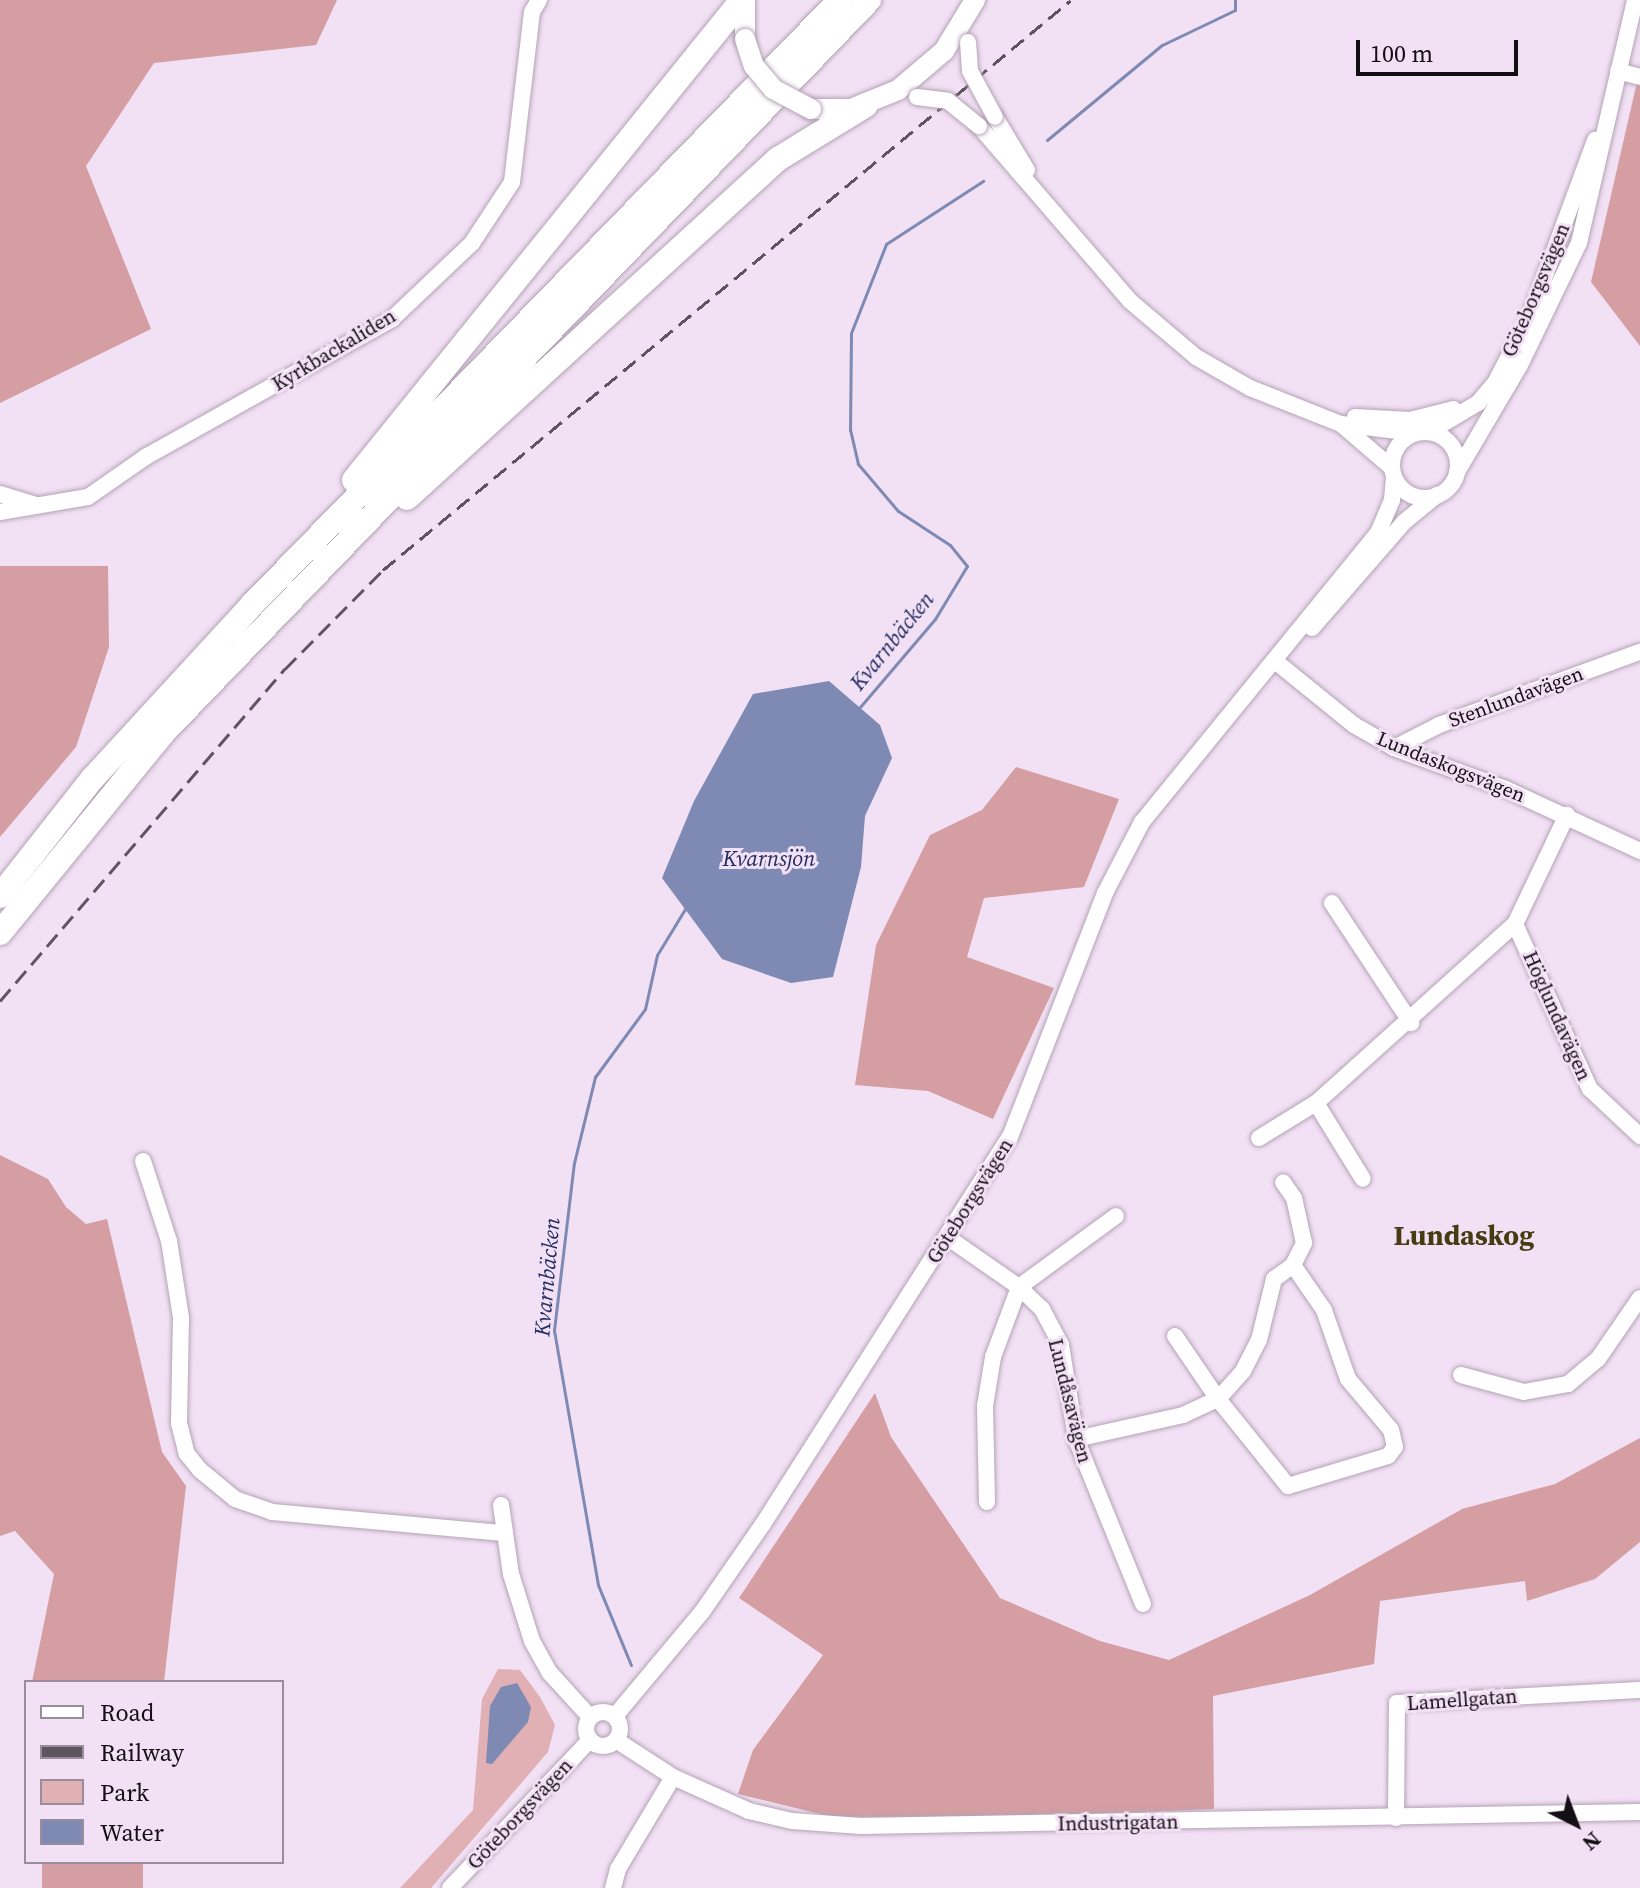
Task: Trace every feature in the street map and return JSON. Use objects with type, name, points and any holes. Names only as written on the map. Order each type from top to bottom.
[{"type":"highway","points":[[250,607],[744,0]]},
{"type":"highway","points":[[0,896],[93,778],[250,607],[840,0]]},
{"type":"highway","points":[[0,933],[155,742],[298,589],[869,0]]},
{"type":"highway","points":[[298,589],[506,411],[778,159],[872,103]]},
{"type":"main road","points":[[744,0],[745,39],[762,77],[785,98],[811,109],[872,103],[930,65],[971,9]]},
{"type":"street","name":"Kyrkbackaliden","points":[[0,512],[88,497],[147,456],[392,319],[472,243],[512,182],[532,12],[539,0]]},
{"type":"street","name":"Göteborgsvägen","points":[[1457,472],[1549,307],[1579,243],[1635,0]]},
{"type":"street","points":[[971,9],[968,42],[970,71],[1042,196]]},
{"type":"street","points":[[1616,76],[1640,77]]},
{"type":"street","name":"Göteborgsvägen","points":[[1421,433],[1478,403],[1504,367],[1530,316],[1616,76]]},
{"type":"street","points":[[872,103],[917,97],[948,101],[979,126],[1130,301],[1177,343],[1250,388],[1341,424],[1421,433],[1452,446],[1457,472],[1437,495],[1409,494],[1393,473],[1341,424]]},
{"type":"street","name":"Göteborgsvägen","points":[[1570,208],[1591,196]]},
{"type":"street","name":"Göteborgsvägen","points":[[1549,307],[1577,224],[1570,208]]},
{"type":"street","points":[[1317,415],[1410,420],[1439,416],[1474,396],[1504,367]]},
{"type":"street","points":[[1393,473],[1394,451],[1421,433]]},
{"type":"street","name":"Göteborgsvägen","points":[[615,1716],[702,1612],[947,1237],[1028,1102],[1123,855],[1178,773],[1275,661],[1378,533],[1392,500],[1393,473]]},
{"type":"street","points":[[0,494],[37,505]]},
{"type":"street","name":"Göteborgsvägen","points":[[1275,661],[1299,643],[1404,522],[1437,495]]},
{"type":"street","name":"Stenlundavägen","points":[[1394,748],[1439,725],[1640,652]]},
{"type":"street","name":"Lundaskogsvägen","points":[[1275,661],[1354,725],[1394,748],[1567,815],[1640,851]]},
{"type":"street","points":[[1259,1138],[1316,1103],[1411,1023],[1515,924],[1567,815]]},
{"type":"street","points":[[1332,903],[1411,1023]]},
{"type":"street","name":"Höglundavägen","points":[[1515,924],[1590,1089],[1640,1136]]},
{"type":"street","points":[[1316,1103],[1363,1179]]},
{"type":"street","points":[[143,1161],[169,1241],[181,1318],[179,1423],[187,1454],[200,1470],[235,1499],[272,1512],[504,1533]]},
{"type":"street","points":[[1076,1439],[1183,1415],[1218,1399],[1243,1371],[1259,1340],[1274,1279],[1293,1265],[1304,1243],[1294,1198],[1283,1182]]},
{"type":"street","points":[[987,1502],[987,1394],[993,1357],[1019,1287],[1116,1216]]},
{"type":"street","name":"Lundåsavägen","points":[[947,1237],[1019,1287],[1042,1309],[1061,1345],[1076,1439],[1143,1604]]},
{"type":"street","points":[[1175,1336],[1218,1399],[1288,1486],[1393,1452],[1391,1430],[1348,1379],[1324,1310],[1293,1265]]},
{"type":"street","points":[[1461,1375],[1524,1392],[1568,1384],[1598,1359],[1640,1298]]},
{"type":"street","points":[[501,1505],[504,1533],[532,1641],[550,1673],[590,1717]]},
{"type":"street","name":"Lamellgatan","points":[[1396,1818],[1397,1703],[1640,1690]]},
{"type":"street","points":[[602,1711],[615,1716],[620,1728],[616,1740],[603,1746],[590,1740],[586,1728],[590,1717],[602,1711]]},
{"type":"street","name":"Göteborgsvägen","points":[[450,1888],[590,1740]]},
{"type":"street","name":"Industrigatan","points":[[616,1740],[673,1777],[749,1811],[792,1821],[861,1826],[1640,1812]]},
{"type":"street","points":[[613,1888],[618,1869],[673,1777]]},
{"type":"green space","points":[[498,1669],[520,1670],[540,1697],[555,1725],[548,1752],[431,1888],[400,1888],[473,1810],[482,1699]]},
{"type":"shaded area","points":[[0,0],[337,0],[316,45],[154,63],[86,166],[151,329],[0,403]]},
{"type":"shaded area","points":[[1640,69],[1640,346],[1591,282]]},
{"type":"shaded area","points":[[0,566],[108,566],[109,647],[76,747],[0,837]]},
{"type":"shaded area","points":[[1016,767],[1119,799],[1084,887],[984,898],[967,957],[1054,988],[993,1119],[928,1091],[855,1085],[876,945],[930,835],[982,810]]},
{"type":"shaded area","points":[[0,1155],[48,1179],[66,1207],[86,1224],[107,1219],[162,1452],[186,1486],[164,1680],[32,1680],[54,1574],[15,1531],[0,1536]]},
{"type":"shaded area","points":[[875,1393],[891,1437],[1000,1598],[1100,1641],[1169,1660],[1310,1595],[1462,1509],[1555,1484],[1640,1438],[1640,1542],[1595,1579],[1527,1601],[1525,1581],[1380,1601],[1374,1664],[1213,1696],[1214,1809],[1055,1816],[832,1817],[738,1794],[753,1750],[823,1655],[739,1598]]},
{"type":"shaded area","points":[[42,1864],[143,1864],[143,1888],[42,1888]]},
{"type":"water","name":"Kvarnsjön","points":[[829,681],[880,725],[892,758],[865,816],[861,867],[833,977],[791,983],[722,959],[662,878],[694,801],[753,694]]},
{"type":"water","points":[[517,1683],[531,1707],[528,1722],[492,1764],[486,1763],[490,1706],[501,1687]]},
{"type":"waterway","name":"Kvarnbäcken","points":[[1047,140],[1162,45],[1235,10],[1235,0]]},
{"type":"waterway","name":"Kvarnbäcken","points":[[860,707],[935,619],[967,566],[950,545],[898,511],[858,464],[850,430],[851,333],[886,244],[983,181]]},
{"type":"waterway","name":"Kvarnbäcken","points":[[631,1665],[598,1585],[554,1330],[574,1163],[595,1077],[645,1009],[657,955],[685,909]]},
{"type":"railway","points":[[0,1001],[285,669],[383,570],[1071,0]]},
{"type":"district","name":"Lundaskog","points":[[1464,1235]]}]
